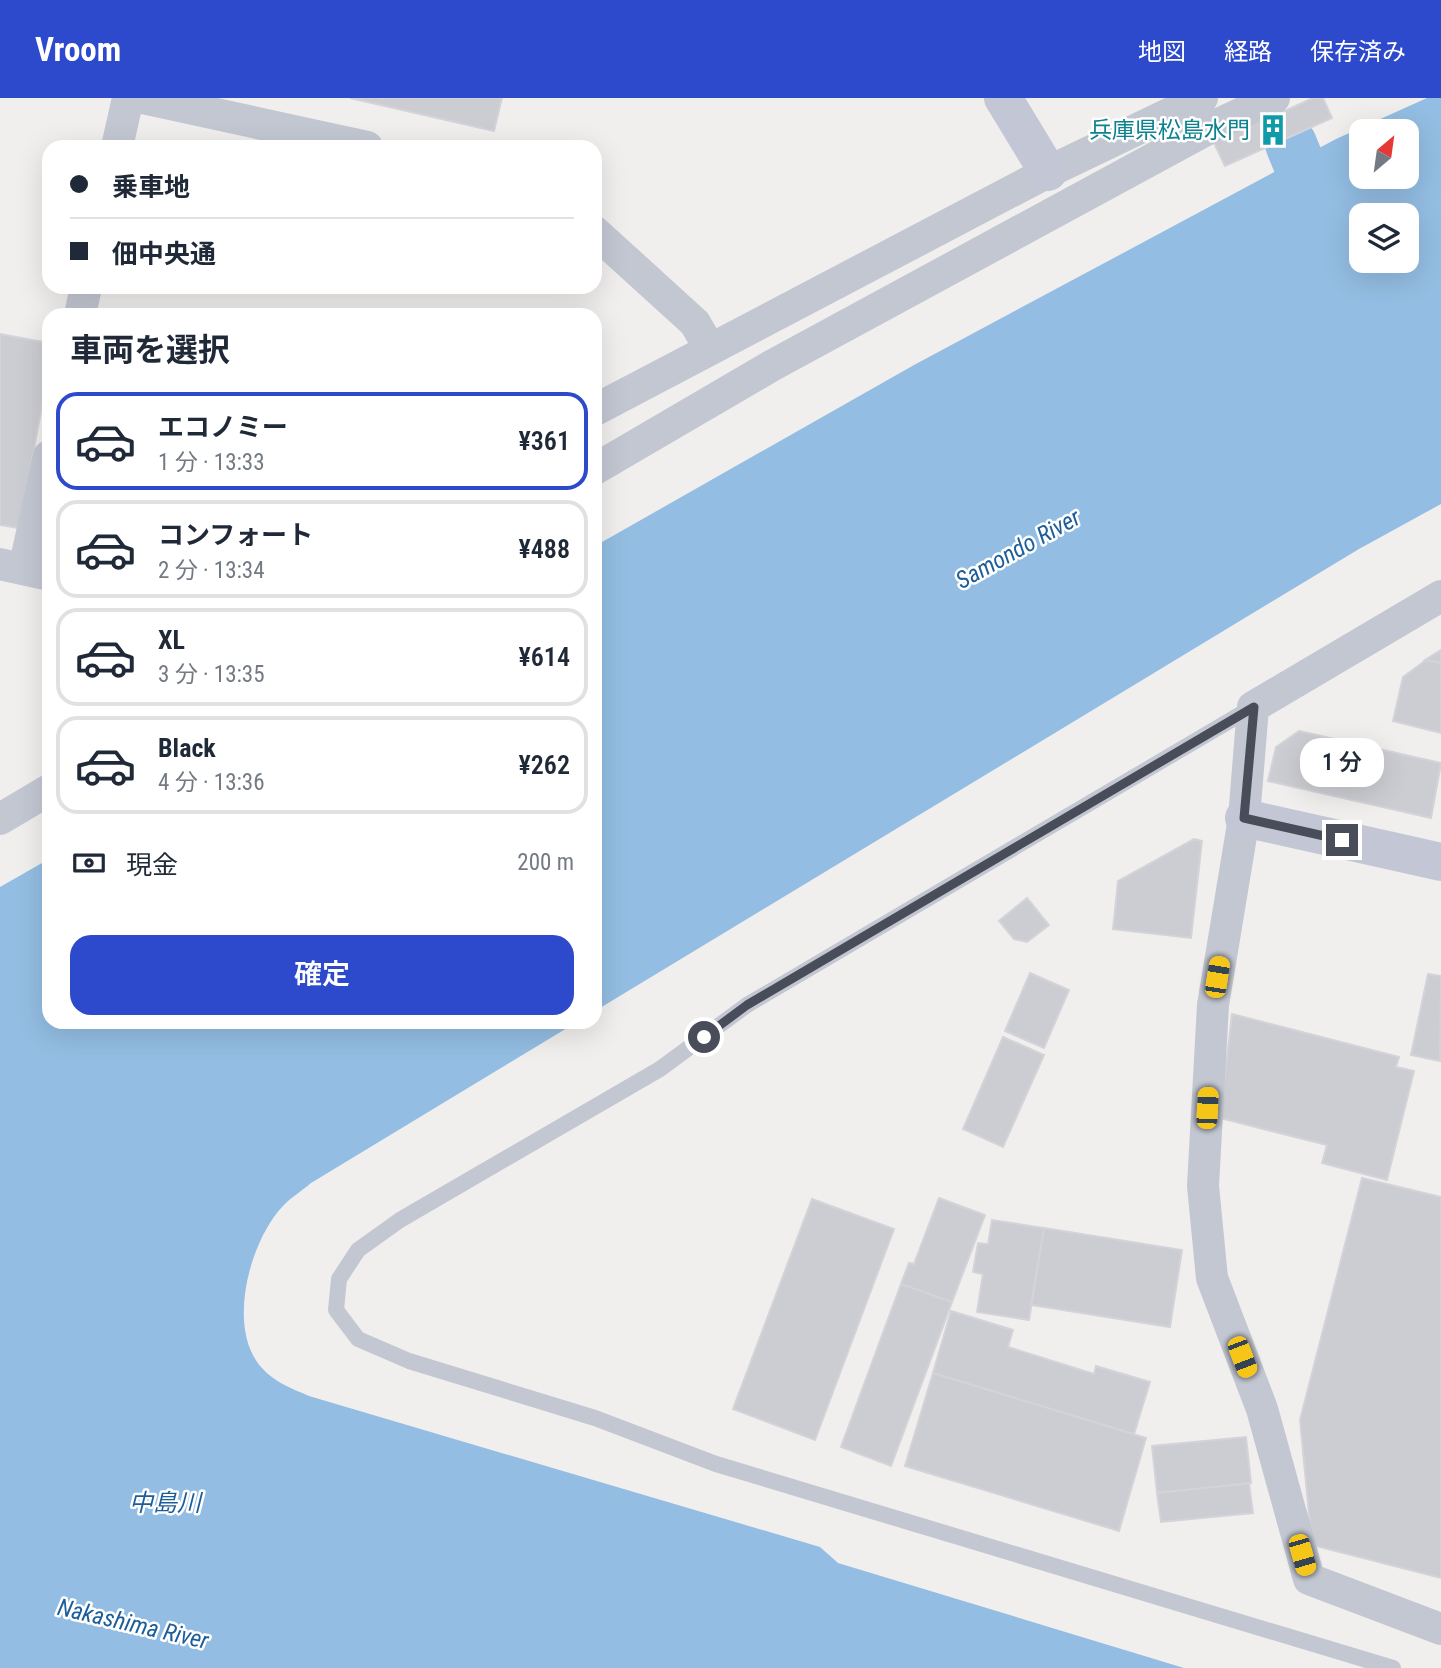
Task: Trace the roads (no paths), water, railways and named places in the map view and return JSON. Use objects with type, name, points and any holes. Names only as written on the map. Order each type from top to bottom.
[{"type":"street","points":[[119,140],[128,98]]},
{"type":"street","points":[[143,98],[335,140]]},
{"type":"street","points":[[1003,98],[1048,172]]},
{"type":"street","points":[[602,406],[1048,172],[1202,98]]},
{"type":"street","points":[[602,466],[786,359],[1206,130],[1274,98]]},
{"type":"street","points":[[602,238],[695,323],[710,349]]},
{"type":"street","points":[[24,569],[42,488]]},
{"type":"street","points":[[1441,596],[1254,707],[1244,818],[1213,1005],[1203,1186],[1212,1279],[1262,1409],[1309,1579],[1441,1629]]},
{"type":"street","points":[[0,818],[42,794]]},
{"type":"street","points":[[1244,818],[1441,862]]},
{"type":"lane","points":[[1254,707],[747,1005],[660,1069],[400,1220],[358,1250],[339,1279],[336,1310],[358,1339],[409,1361],[596,1418],[716,1464],[1393,1668]]},
{"type":"water","name":"Samondo River","points":[[1427,98],[1441,98],[1441,504],[1359,549],[602,1007],[602,542],[914,365],[1349,133],[1349,189],[1419,189],[1419,119],[1380,119]]},
{"type":"water","name":"中島川","points":[[42,863],[42,1029],[565,1029],[311,1183],[282,1207],[270,1223],[252,1263],[244,1309],[245,1331],[251,1351],[262,1368],[284,1385],[309,1396],[820,1547],[838,1563],[1184,1668],[0,1668],[0,887]]},
{"type":"waterway","points":[[1291,144],[1324,225]]},
{"type":"place","name":"兵庫県松島水門","points":[[1273,130]]},
{"type":"water label","name":"Nakashima River","points":[[133,1624]]}]
